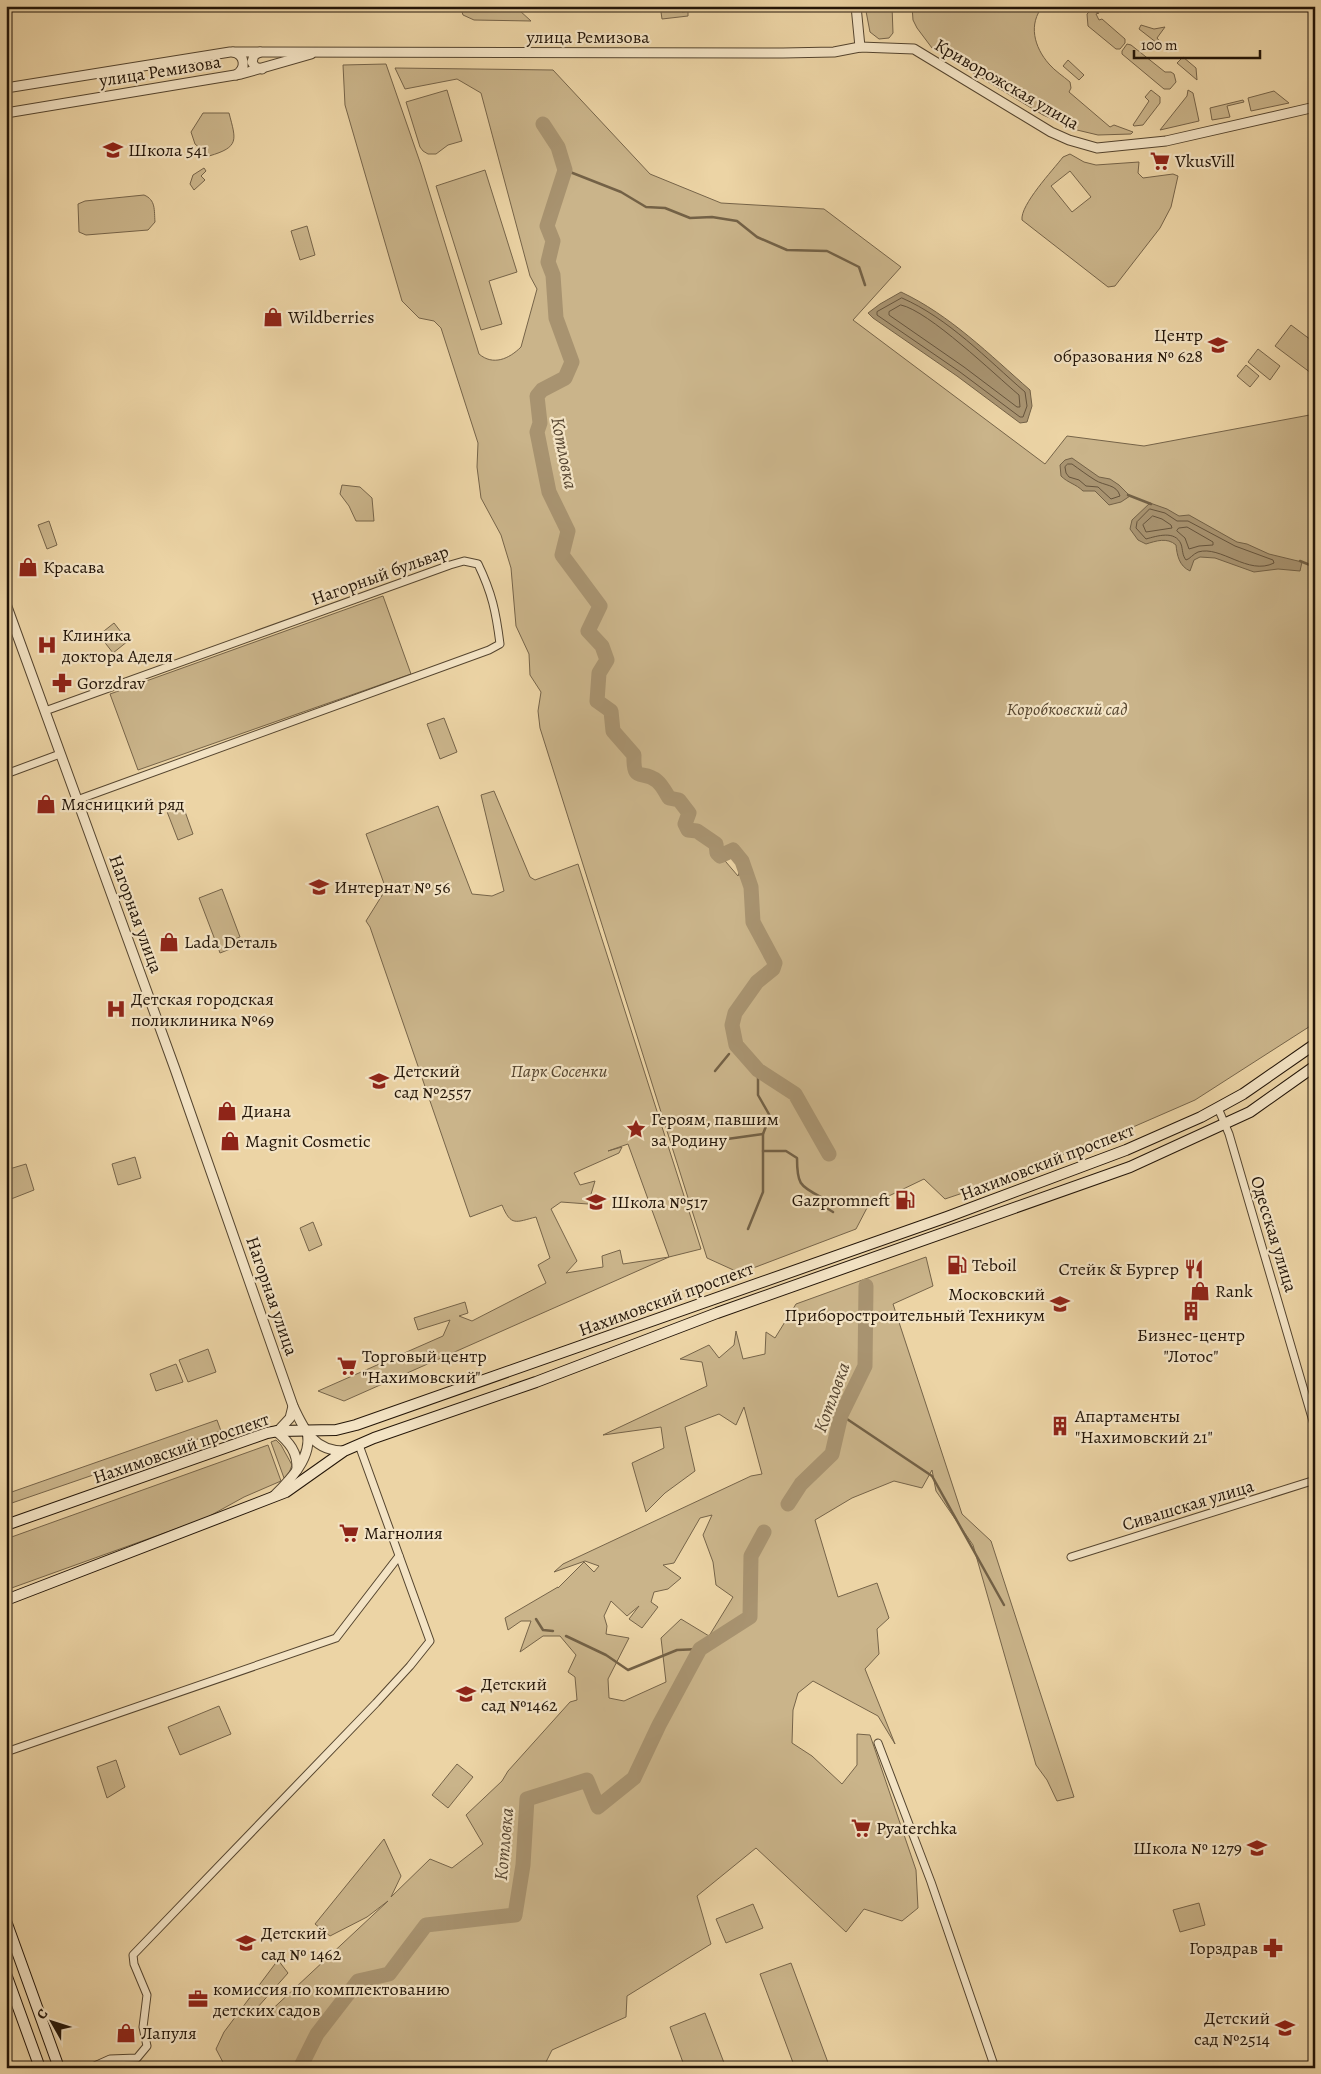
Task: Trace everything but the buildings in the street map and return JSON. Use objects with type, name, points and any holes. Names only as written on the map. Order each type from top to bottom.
[{"type":"main road","name":"Нахимовский проспект","points":[[6,1525],[277,1431],[306,1431],[356,1426],[947,1217],[1126,1150],[1218,1108],[1242,1094],[1315,1044]]},
{"type":"main road","name":"Нахимовский проспект","points":[[6,1600],[272,1498],[292,1488],[344,1451],[358,1444],[536,1382],[717,1312],[1130,1167],[1250,1112],[1315,1066]]},
{"type":"main road","points":[[6,1921],[59,2068]]},
{"type":"main road","points":[[6,1974],[40,2068]]},
{"type":"street","points":[[856,6],[860,47]]},
{"type":"street","name":"улица Ремизова","points":[[6,88],[230,52],[783,53],[834,52],[860,47]]},
{"type":"street","name":"Криворожская улица","points":[[860,47],[914,49],[1051,132],[1069,140],[1097,148],[1166,141],[1315,107]]},
{"type":"street","points":[[230,52],[240,55],[244,62],[242,69],[234,76]]},
{"type":"street","points":[[260,52],[254,55],[252,62],[255,67],[262,69]]},
{"type":"street","name":"улица Ремизова","points":[[6,113],[234,76],[316,52]]},
{"type":"street","name":"Нагорный бульвар","points":[[45,711],[464,561],[478,564],[491,591],[500,644],[489,650],[77,800]]},
{"type":"street","name":"Нагорная улица","points":[[6,604],[188,1108],[293,1406],[306,1431],[315,1442],[331,1451],[344,1451]]},
{"type":"street","points":[[6,774],[60,754]]},
{"type":"street","name":"Одесская улица","points":[[1218,1108],[1225,1124],[1315,1428]]},
{"type":"street","points":[[293,1406],[309,1427],[335,1426],[342,1428]]},
{"type":"street","points":[[293,1406],[290,1418],[277,1431],[292,1448],[297,1463],[297,1470]]},
{"type":"street","points":[[297,1470],[306,1451],[308,1438],[306,1431]]},
{"type":"street","points":[[90,2068],[110,2059],[137,2058],[148,2046],[143,2027],[148,1995],[134,1964],[133,1955],[376,1703],[430,1641],[358,1444]]},
{"type":"street","name":"Нахимовский проспект","points":[[272,1498],[297,1470]]},
{"type":"street","name":"Сивашская улица","points":[[1070,1557],[1315,1480]]},
{"type":"street","points":[[6,1752],[336,1638],[398,1556]]},
{"type":"street","points":[[878,1743],[940,1909],[995,2068]]},
{"type":"green space","points":[[460,6],[519,10],[531,21],[474,20],[463,15]]},
{"type":"green space","points":[[664,6],[687,6],[688,9],[682,9],[682,12],[688,11],[688,16],[662,19],[661,12]]},
{"type":"green space","points":[[865,6],[892,6],[893,33],[889,38],[879,39],[870,32]]},
{"type":"green space","points":[[912,6],[1043,6],[1038,13],[1034,28],[1037,43],[1049,64],[1070,82],[1071,88],[1069,92],[1110,127],[1114,125],[1133,132],[1131,134],[1098,135],[1077,130],[1043,115],[932,48],[913,20]]},
{"type":"green space","points":[[1091,10],[1099,13],[1096,14],[1099,20],[1102,19],[1125,39],[1125,43],[1120,49],[1116,49],[1088,26],[1087,14]]},
{"type":"green space","points":[[1141,25],[1154,29],[1165,27],[1157,38],[1162,44],[1157,43],[1139,29]]},
{"type":"green space","points":[[1127,44],[1131,45],[1165,72],[1174,74],[1176,82],[1170,89],[1164,89],[1122,54]]},
{"type":"green space","points":[[1183,57],[1196,68],[1197,80],[1177,63]]},
{"type":"green space","points":[[1068,60],[1084,75],[1079,80],[1063,66]]},
{"type":"green space","name":"Коробковский сад","points":[[386,64],[421,165],[479,354],[484,358],[501,360],[521,347],[537,289],[530,276],[481,93],[457,79],[405,89],[395,68],[553,70],[650,174],[721,203],[824,209],[901,267],[853,320],[1045,464],[1067,436],[1144,446],[1315,414],[1315,1023],[1195,1100],[1117,1134],[1014,1173],[1013,1176],[945,1199],[924,1179],[868,1206],[856,1229],[740,1273],[707,1258],[540,728],[538,711],[541,692],[530,675],[529,654],[516,626],[511,568],[501,535],[481,498],[477,467],[478,443],[441,328],[434,321],[419,318],[402,301],[345,105],[343,65]],"holes":[[[734,849],[743,860],[738,876],[720,855]]]},
{"type":"green space","points":[[447,90],[462,141],[448,145],[436,154],[428,154],[420,147],[406,102]]},
{"type":"green space","points":[[1151,90],[1160,97],[1160,103],[1143,125],[1134,126],[1149,101],[1145,97]]},
{"type":"green space","points":[[1188,90],[1193,93],[1199,121],[1160,130],[1187,96]]},
{"type":"green space","points":[[1274,91],[1289,103],[1251,111],[1248,98]]},
{"type":"green space","points":[[1243,100],[1244,102],[1227,106],[1230,117],[1212,120],[1210,108]]},
{"type":"green space","points":[[203,113],[229,113],[234,136],[231,146],[209,156],[195,144],[191,132]]},
{"type":"green space","points":[[1070,154],[1084,162],[1096,165],[1139,162],[1138,173],[1143,178],[1173,174],[1178,176],[1171,207],[1160,228],[1115,286],[1108,287],[1022,220],[1031,197],[1063,157]],"holes":[[[1070,171],[1091,197],[1072,212],[1051,186]]]},
{"type":"green space","points":[[204,168],[206,171],[201,176],[205,180],[194,190],[190,184],[193,175]]},
{"type":"green space","points":[[485,170],[517,272],[489,281],[502,324],[481,330],[436,186]]},
{"type":"green space","points":[[144,195],[151,200],[154,210],[155,222],[148,230],[86,235],[79,232],[78,204],[85,201]]},
{"type":"green space","points":[[307,226],[315,255],[300,260],[291,231]]},
{"type":"green space","points":[[1291,325],[1315,343],[1315,376],[1275,346]]},
{"type":"green space","points":[[1258,349],[1280,366],[1270,380],[1248,362]]},
{"type":"green space","points":[[1246,365],[1259,376],[1250,387],[1237,376]]},
{"type":"green space","points":[[342,485],[360,487],[372,498],[374,521],[356,521],[349,506],[340,494]]},
{"type":"green space","points":[[49,521],[57,545],[47,549],[38,525]]},
{"type":"green space","points":[[383,596],[411,674],[138,770],[110,694]]},
{"type":"green space","points":[[114,623],[128,641],[113,653],[99,635]]},
{"type":"green space","points":[[444,718],[457,752],[440,759],[427,724]]},
{"type":"green space","name":"Парк Сосенки","points":[[494,791],[530,877],[535,880],[578,864],[701,1249],[669,1257],[344,1401],[318,1391],[443,1336],[450,1320],[418,1330],[414,1318],[465,1302],[468,1313],[459,1316],[472,1321],[546,1283],[538,1265],[550,1258],[536,1217],[519,1221],[511,1220],[502,1205],[470,1217],[370,927],[366,921],[386,889],[366,834],[438,806],[472,894],[492,896],[504,891],[481,795]],"holes":[[[628,1144],[669,1257],[623,1264],[620,1250],[602,1256],[603,1267],[566,1273],[577,1261],[551,1209],[561,1202],[588,1204],[595,1181],[580,1185],[574,1173],[619,1153],[622,1147],[608,1151]]]},
{"type":"green space","points":[[182,803],[193,834],[178,840],[166,809]]},
{"type":"green space","points":[[222,889],[240,937],[235,939],[238,946],[220,953],[199,898]]},
{"type":"green space","points":[[135,1157],[141,1178],[118,1185],[112,1164]]},
{"type":"green space","points":[[26,1164],[34,1190],[6,1201],[6,1170]]},
{"type":"green space","points":[[313,1222],[322,1245],[309,1251],[300,1228]]},
{"type":"green space","points":[[926,1257],[933,1286],[893,1304],[962,1514],[991,1541],[1074,1797],[1057,1801],[1047,1780],[1036,1765],[973,1545],[936,1491],[932,1470],[922,1488],[894,1481],[852,1498],[815,1520],[838,1597],[877,1583],[889,1618],[877,1629],[879,1654],[865,1669],[895,1744],[878,1716],[813,1681],[798,1693],[793,1710],[792,1743],[812,1756],[842,1784],[857,1765],[857,1734],[870,1735],[916,1870],[918,1908],[902,1921],[864,1909],[846,1932],[756,1848],[697,1896],[711,1944],[627,1996],[626,2017],[552,2050],[543,2068],[226,2068],[216,2049],[224,2032],[278,1960],[288,1973],[257,2008],[264,2017],[388,1901],[367,1917],[330,1936],[315,1924],[384,1839],[401,1876],[391,1897],[430,1859],[452,1868],[483,1844],[466,1815],[502,1781],[508,1771],[570,1702],[577,1700],[575,1677],[568,1672],[576,1655],[560,1636],[543,1636],[520,1652],[531,1621],[521,1621],[508,1630],[505,1618],[558,1588],[584,1562],[594,1572],[599,1566],[585,1561],[554,1572],[563,1564],[751,1476],[762,1474],[744,1407],[736,1425],[719,1414],[685,1427],[695,1471],[665,1493],[646,1512],[632,1463],[664,1448],[661,1427],[603,1435],[707,1386],[702,1362],[680,1359],[709,1345],[719,1358],[734,1345],[736,1331],[743,1359],[765,1354],[766,1332],[775,1338],[796,1304]],"holes":[[[712,1515],[703,1535],[713,1562],[716,1585],[733,1597],[709,1636],[681,1619],[661,1638],[666,1682],[624,1701],[609,1698],[608,1679],[629,1638],[606,1634],[607,1626],[604,1616],[611,1601],[627,1616],[639,1606],[629,1619],[642,1628],[658,1607],[651,1602],[654,1592],[668,1589],[681,1578],[663,1565],[674,1563],[700,1518]]]},
{"type":"green space","points":[[208,1349],[216,1372],[188,1382],[179,1360]]},
{"type":"green space","points":[[176,1364],[183,1382],[156,1391],[150,1374]]},
{"type":"green space","points":[[217,1420],[221,1431],[6,1505],[6,1494]]},
{"type":"green space","points":[[276,1440],[281,1445],[292,1465],[289,1473],[284,1478],[271,1442]]},
{"type":"green space","points":[[268,1445],[281,1481],[244,1497],[206,1518],[6,1590],[6,1539]]},
{"type":"green space","points":[[219,1706],[231,1734],[180,1755],[168,1727]]},
{"type":"green space","points":[[116,1760],[125,1787],[107,1798],[97,1767]]},
{"type":"green space","points":[[457,1764],[473,1777],[448,1808],[432,1795]]},
{"type":"green space","points":[[1199,1903],[1205,1925],[1180,1932],[1173,1910]]},
{"type":"green space","points":[[753,1904],[763,1928],[726,1943],[716,1919]]},
{"type":"green space","points":[[791,1963],[830,2068],[795,2068],[760,1974]]},
{"type":"green space","points":[[705,2013],[726,2068],[685,2068],[670,2027]]},
{"type":"water","points":[[901,292],[919,301],[953,324],[1030,390],[1032,406],[1027,422],[1020,423],[868,313]]},
{"type":"water","points":[[1072,458],[1099,477],[1110,479],[1130,496],[1121,502],[1109,505],[1095,491],[1083,491],[1066,480],[1061,476],[1060,465],[1065,460]]},
{"type":"water","points":[[1150,503],[1179,516],[1189,515],[1237,542],[1247,544],[1269,554],[1302,562],[1300,571],[1278,569],[1254,572],[1215,558],[1200,557],[1194,560],[1190,571],[1181,563],[1176,545],[1169,541],[1161,540],[1146,544],[1138,540],[1130,529],[1132,520]]},
{"type":"waterway","name":"Котловка","points":[[543,124],[558,147],[565,170],[547,226],[553,241],[548,262],[553,275],[556,318],[572,362],[565,378],[542,390],[537,396],[540,423],[537,432],[549,492],[568,531],[562,555],[600,606],[588,631],[602,646],[607,660],[599,673],[597,701],[611,711],[613,731],[634,755],[637,773],[657,781],[669,798],[679,800],[689,813],[685,824],[688,830],[697,831],[716,844],[717,853],[720,856],[733,850],[742,861],[751,887],[753,922],[775,963],[773,969],[757,982],[735,1013],[732,1025],[736,1045],[758,1070],[795,1094],[829,1154]]},
{"type":"waterway","points":[[565,170],[621,192],[646,207],[665,208],[690,218],[712,217],[737,221],[757,237],[787,250],[827,251],[859,267],[865,285]]},
{"type":"waterway","points":[[1128,495],[1151,504]]},
{"type":"waterway","points":[[1300,561],[1315,567]]},
{"type":"waterway","name":"Котловка","points":[[733,1049],[736,1045]]},
{"type":"waterway","points":[[715,1071],[729,1054]]},
{"type":"waterway","points":[[748,1229],[763,1192],[763,1134],[770,1116],[758,1095],[758,1070]]},
{"type":"waterway","points":[[720,1140],[763,1134]]},
{"type":"waterway","points":[[763,1151],[786,1151],[797,1158],[801,1183],[808,1190],[821,1197],[825,1207],[833,1212]]},
{"type":"waterway","name":"Котловка","points":[[788,1504],[801,1484],[832,1454],[841,1415],[865,1366],[866,1286]]},
{"type":"waterway","points":[[841,1415],[932,1476],[1004,1605]]},
{"type":"waterway","name":"Котловка","points":[[300,2068],[317,2034],[358,1981],[389,1974],[426,1925],[515,1915],[523,1865],[527,1799],[587,1780],[598,1807],[634,1778],[659,1725],[700,1649],[750,1617],[751,1556],[764,1532]]},
{"type":"waterway","points":[[536,1619],[543,1630],[553,1631]]},
{"type":"waterway","points":[[566,1636],[606,1655],[628,1670],[677,1650],[700,1649]]},
{"type":"place","name":"Школа 541","points":[[113,150]]},
{"type":"place","name":"VkusVill","points":[[1160,161]]},
{"type":"place","name":"Wildberries","points":[[273,317]]},
{"type":"place","name":"Центр образования № 628","points":[[1218,345]]},
{"type":"place","name":"Красава","points":[[28,567]]},
{"type":"place","name":"Клиника доктора Аделя","points":[[47,645]]},
{"type":"place","name":"Gorzdrav","points":[[62,683]]},
{"type":"place","name":"Мясницкий ряд","points":[[46,804]]},
{"type":"place","name":"Интернат № 56","points":[[319,887]]},
{"type":"place","name":"Lada Dеталь","points":[[169,942]]},
{"type":"place","name":"Детская городская поликлиника №69","points":[[116,1009]]},
{"type":"place","name":"Детский сад №2557","points":[[379,1081]]},
{"type":"place","name":"Диана","points":[[227,1111]]},
{"type":"place","name":"Героям, павшим за Родину","points":[[636,1129]]},
{"type":"place","name":"Magnit Cosmetic","points":[[230,1141]]},
{"type":"place","name":"Gazpromneft","points":[[905,1200]]},
{"type":"place","name":"Школа №517","points":[[596,1202]]},
{"type":"place","name":"Teboil","points":[[957,1265]]},
{"type":"place","name":"Стейк & Бургер","points":[[1194,1269]]},
{"type":"place","name":"Rank","points":[[1200,1291]]},
{"type":"place","name":"Московский Приборостроительный Техникум","points":[[1060,1304]]},
{"type":"place","name":"Бизнес-центр \"Лотос\"","points":[[1191,1311]]},
{"type":"place","name":"Торговый центр \"Нахимовский\"","points":[[347,1366]]},
{"type":"place","name":"Апартаменты \"Нахимовский 21\"","points":[[1060,1426]]},
{"type":"place","name":"Магнолия","points":[[349,1533]]},
{"type":"place","name":"Детский сад №1462","points":[[466,1694]]},
{"type":"place","name":"Pyaterchka","points":[[861,1828]]},
{"type":"place","name":"Школа № 1279","points":[[1257,1848]]},
{"type":"place","name":"Детский сад № 1462","points":[[246,1943]]},
{"type":"place","name":"Горздрав","points":[[1273,1948]]},
{"type":"place","name":"комиссия по комплектованию детских садов","points":[[198,1999]]},
{"type":"place","name":"Детский сад №2514","points":[[1285,2028]]},
{"type":"place","name":"Лапуля","points":[[126,2033]]}]
